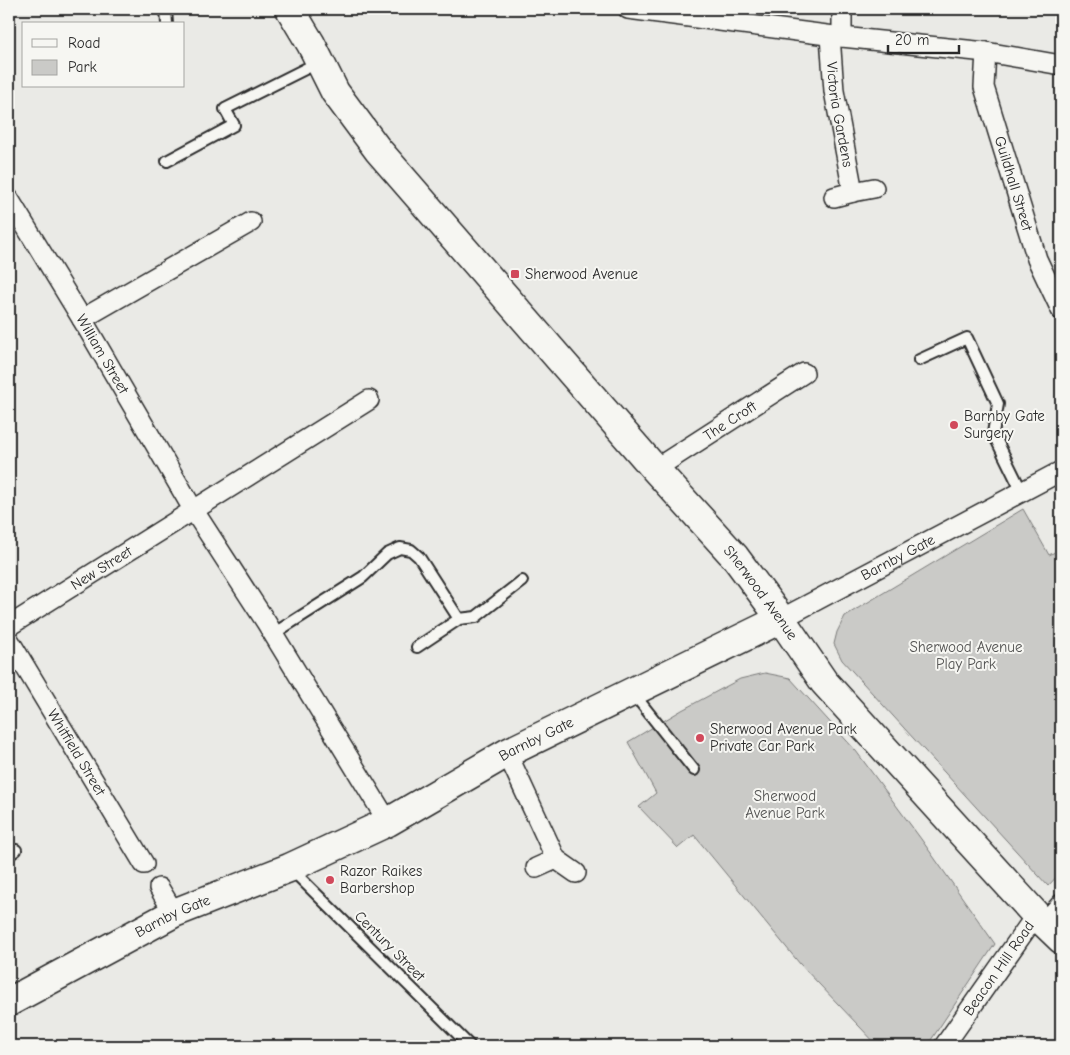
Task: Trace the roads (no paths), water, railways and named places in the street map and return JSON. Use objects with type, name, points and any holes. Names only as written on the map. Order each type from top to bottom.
[{"type":"street","name":"Sherwood Avenue","points":[[290,9],[335,92],[378,150],[655,469],[735,557],[782,619],[824,682],[1051,920]]},
{"type":"street","name":"Victoria Gardens","points":[[842,9],[836,36],[834,91],[853,192]]},
{"type":"street","points":[[639,10],[836,36],[986,52],[1061,65]]},
{"type":"street","name":"Guildhall Street","points":[[986,52],[984,87],[1037,259],[1061,310]]},
{"type":"street","points":[[834,197],[874,188]]},
{"type":"street","name":"William Street","points":[[9,199],[194,511],[269,628],[388,822]]},
{"type":"street","points":[[82,320],[251,222]]},
{"type":"street","name":"The Croft","points":[[655,469],[804,373]]},
{"type":"street","points":[[194,511],[369,400]]},
{"type":"street","name":"Barnby Gate","points":[[9,1002],[174,913],[290,868],[388,822],[507,753],[782,619],[1061,471]]},
{"type":"street","name":"New Street","points":[[9,626],[194,511]]},
{"type":"street","name":"Whitfield Street","points":[[9,640],[144,864]]},
{"type":"street","points":[[507,753],[556,859],[576,873]]},
{"type":"street","points":[[536,868],[556,859]]},
{"type":"street","points":[[159,888],[174,913]]},
{"type":"street","name":"Beacon Hill Road","points":[[944,1046],[1051,920]]},
{"type":"lane","points":[[166,9],[167,22]]},
{"type":"lane","points":[[167,161],[234,125],[225,110],[320,62]]},
{"type":"lane","points":[[919,360],[967,338],[998,404],[993,433],[1022,492]]},
{"type":"lane","points":[[269,628],[363,577],[387,554],[400,548],[411,550],[419,558],[459,618]]},
{"type":"lane","points":[[418,647],[459,618],[476,617],[522,581]]},
{"type":"lane","points":[[633,692],[694,770]]},
{"type":"lane","name":"Century Street","points":[[290,868],[470,1046]]},
{"type":"place","name":"Sherwood Avenue","points":[[515,274]]},
{"type":"place","name":"Barnby Gate Surgery","points":[[954,425]]},
{"type":"place","name":"Sherwood Avenue Park Private Car Park","points":[[700,738]]},
{"type":"place","name":"Razor Raikes Barbershop","points":[[330,880]]},
{"type":"park label","name":"Sherwood Avenue Play Park","points":[[966,656]]},
{"type":"park label","name":"Sherwood Avenue Park","points":[[785,804]]}]
